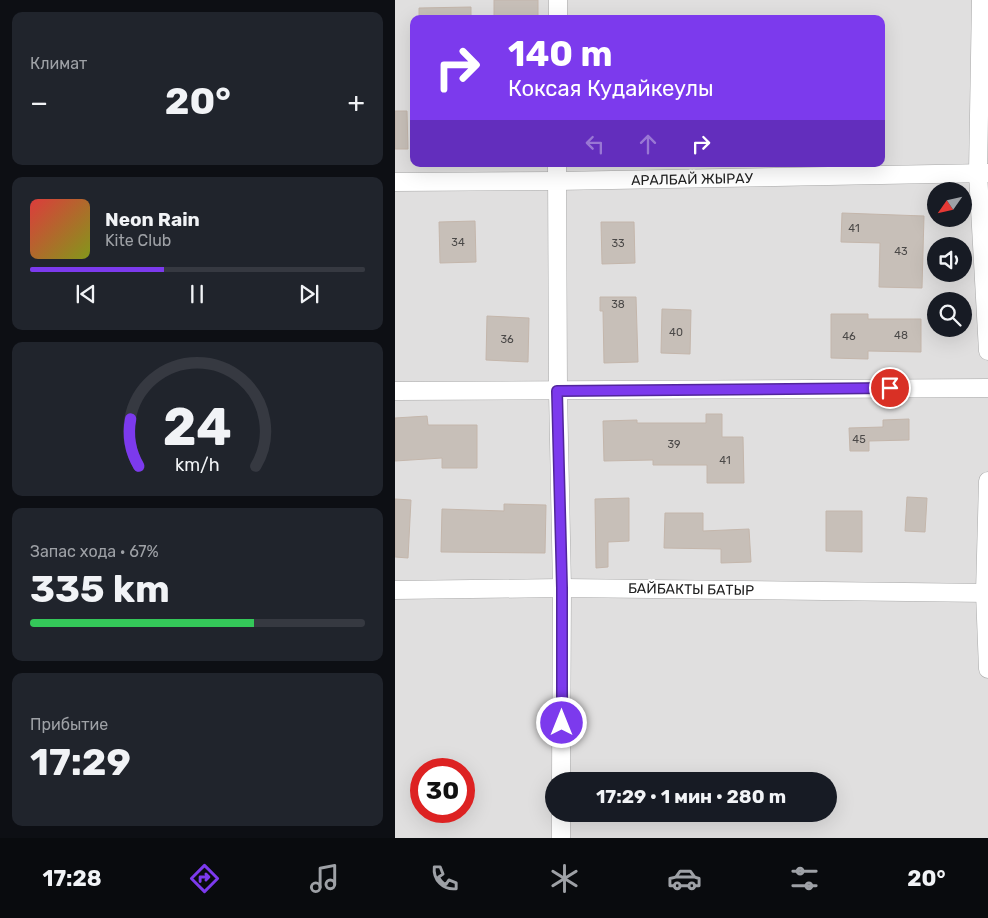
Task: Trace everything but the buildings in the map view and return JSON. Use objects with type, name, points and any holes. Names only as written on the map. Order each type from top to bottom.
[{"type":"street","points":[[557,15],[558,0]]},
{"type":"street","points":[[981,0],[988,351]]},
{"type":"street","points":[[557,172],[557,391],[562,588],[561,772]]},
{"type":"street","name":"АРАЛБАЙ ЖЫРАУ","points":[[395,182],[557,172],[983,173]]},
{"type":"street","points":[[395,391],[988,388]]},
{"type":"street","points":[[988,481],[988,668]]},
{"type":"street","name":"БАЙБАКТЫ БАТЫР","points":[[395,590],[562,588],[987,593]]},
{"type":"street","points":[[561,822],[561,838]]},
{"type":"shaded area","points":[[395,0],[988,0],[988,838],[395,838]]},
{"type":"route","points":[[562,723],[562,588],[557,391],[890,388]]}]
